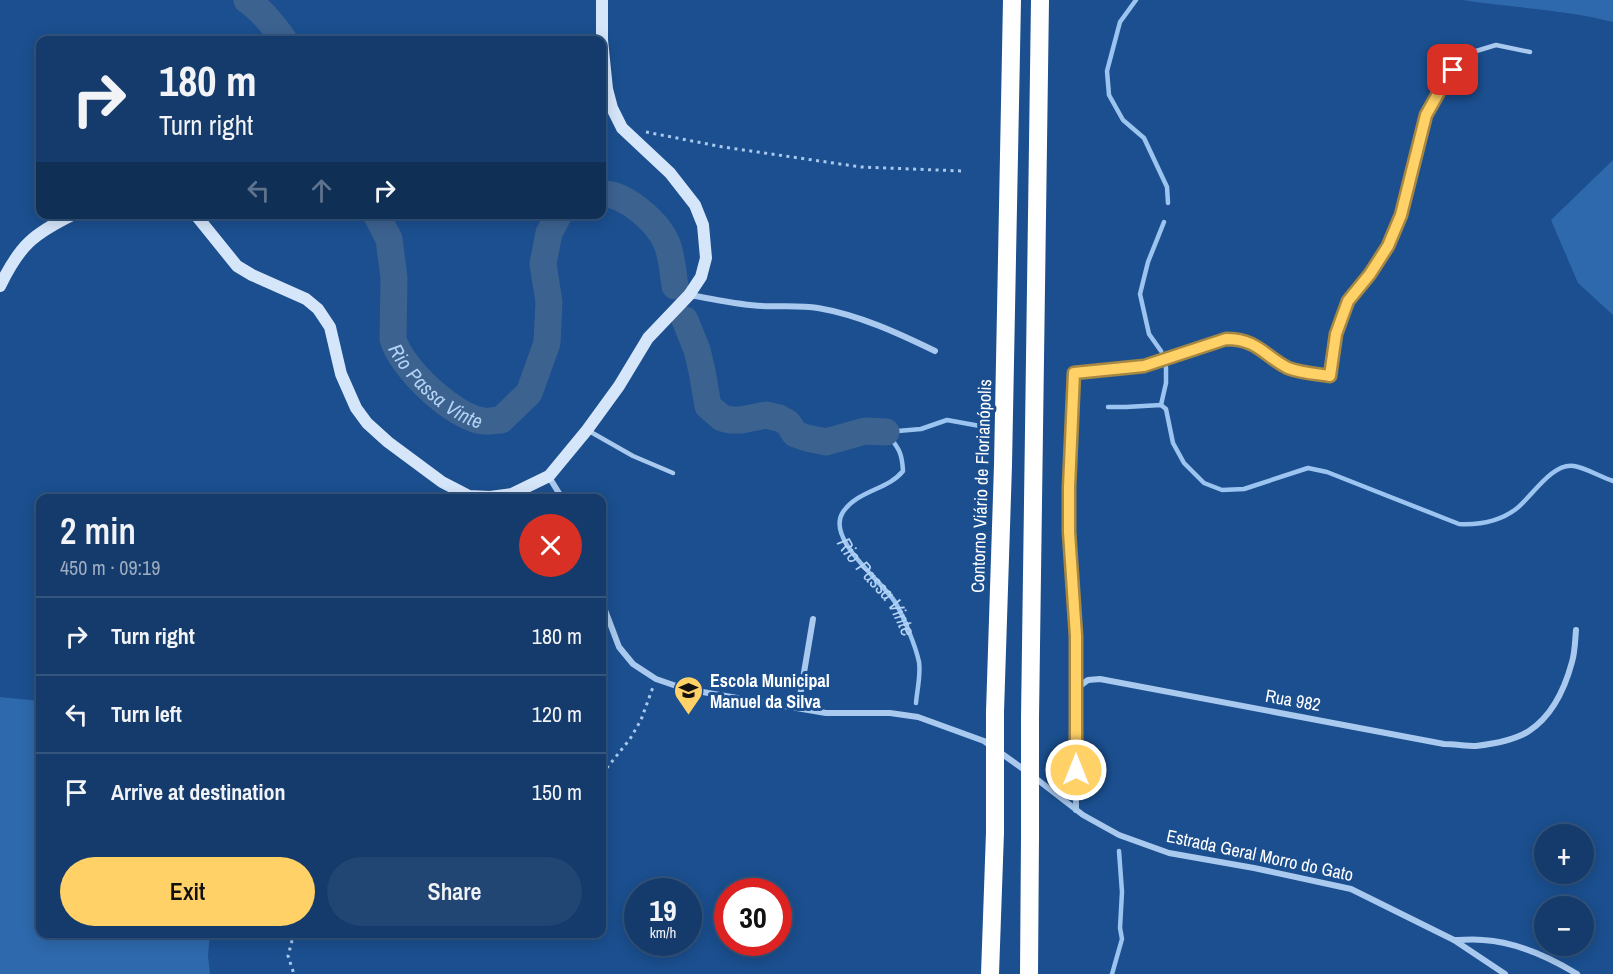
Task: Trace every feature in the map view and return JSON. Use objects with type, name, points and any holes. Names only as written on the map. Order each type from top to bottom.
[{"type":"highway","name":"Contorno Viário de Florianópolis","points":[[990,974],[1012,0]]},
{"type":"highway","points":[[1029,974],[1030,718],[1040,0]]},
{"type":"street","points":[[602,0],[602,36]]},
{"type":"street","points":[[512,494],[549,476],[587,430],[619,386],[648,338],[689,295],[701,277],[706,258],[703,225],[695,205],[670,173],[622,128],[612,108],[606,79]]},
{"type":"street","points":[[0,286],[12,262],[28,242],[64,219]]},
{"type":"street","points":[[199,219],[237,266],[306,299],[318,309],[330,327],[341,374],[356,408],[367,423],[388,442],[442,482],[465,494]]},
{"type":"street","points":[[689,295],[733,303],[815,307],[838,312],[909,338],[935,351]]},
{"type":"street","points":[[1074,373],[1069,532],[1076,636],[1076,810]]},
{"type":"street","points":[[549,476],[560,494]]},
{"type":"street","name":"Estrada Geral Morro do Gato","points":[[606,613],[619,647],[633,664],[656,679],[685,689],[798,708],[826,712],[890,713],[918,717],[945,726],[984,741],[1076,810],[1119,835],[1169,853],[1351,889],[1454,940],[1504,974]]},
{"type":"street","points":[[798,708],[813,619]]},
{"type":"street","name":"Rua 982","points":[[1077,688],[1088,680],[1100,680],[1444,744],[1476,746],[1506,740],[1529,731],[1549,711],[1558,698],[1573,660],[1576,630]]},
{"type":"street","points":[[1454,940],[1485,940],[1516,946],[1545,957],[1577,974]]},
{"type":"lane","points":[[1074,373],[1144,366],[1226,339],[1236,339],[1247,341],[1287,367],[1330,376],[1336,334],[1348,301],[1370,274],[1388,246],[1401,215],[1426,115],[1443,85],[1463,55],[1496,45],[1530,52]]},
{"type":"lane","points":[[587,430],[633,456],[673,473]]},
{"type":"path","points":[[622,128],[723,147],[861,167],[962,171]]},
{"type":"path","points":[[606,769],[636,730],[656,679]]},
{"type":"path","points":[[293,938],[288,957],[294,974]]},
{"type":"shaded area","points":[[1462,0],[1613,0],[1613,22],[1556,11]]},
{"type":"shaded area","points":[[1613,160],[1613,315],[1578,283],[1551,220]]},
{"type":"shaded area","points":[[0,697],[36,701],[36,938],[210,938],[210,974],[0,974]]},
{"type":"waterway","name":"Rio Passa Vinte","points":[[247,0],[263,13],[281,36]]},
{"type":"waterway","points":[[1136,0],[1120,22],[1107,71],[1109,95],[1123,120],[1144,138],[1167,187],[1168,203]]},
{"type":"waterway","name":"Rio Passa Vinte","points":[[606,194],[630,203],[657,227],[669,249],[675,286]]},
{"type":"waterway","name":"Rio Passa Vinte","points":[[379,219],[389,239],[394,278],[393,339],[398,351],[417,376],[443,401],[483,421],[501,420],[529,393],[547,343],[549,302],[543,264],[549,233],[556,219]]},
{"type":"waterway","points":[[1161,351],[1149,334],[1140,294],[1148,262],[1164,222]]},
{"type":"waterway","name":"Rio Passa Vinte","points":[[685,320],[697,350],[708,406],[722,418],[741,420],[766,415],[788,423],[795,434],[826,442],[865,431],[886,432]]},
{"type":"waterway","points":[[1161,405],[1166,383],[1166,367]]},
{"type":"waterway","points":[[1108,407],[1161,405],[1166,409],[1173,443],[1184,463],[1204,483],[1222,490],[1244,489],[1308,468],[1327,472],[1459,524],[1466,524],[1489,522],[1503,517],[1522,504],[1550,475],[1566,466],[1579,467],[1613,481]]},
{"type":"waterway","points":[[886,432],[921,429],[947,420],[980,426]]},
{"type":"waterway","name":"Rio Passa Vinte","points":[[886,432],[899,450],[903,471],[897,477],[849,505],[843,512],[840,523],[848,547],[895,602],[905,623],[919,662],[916,703]]},
{"type":"waterway","name":"Rio Passa Vinte","points":[[1112,974],[1122,939],[1119,851]]},
{"type":"place","name":"Escola Municipal Manuel da Silva","points":[[689,716]]},
{"type":"route","points":[[1076,770],[1076,636],[1069,532],[1074,373],[1144,366],[1226,339],[1236,339],[1247,341],[1287,367],[1330,376],[1336,334],[1348,301],[1370,274],[1388,246],[1401,215],[1426,115],[1453,70]]}]
